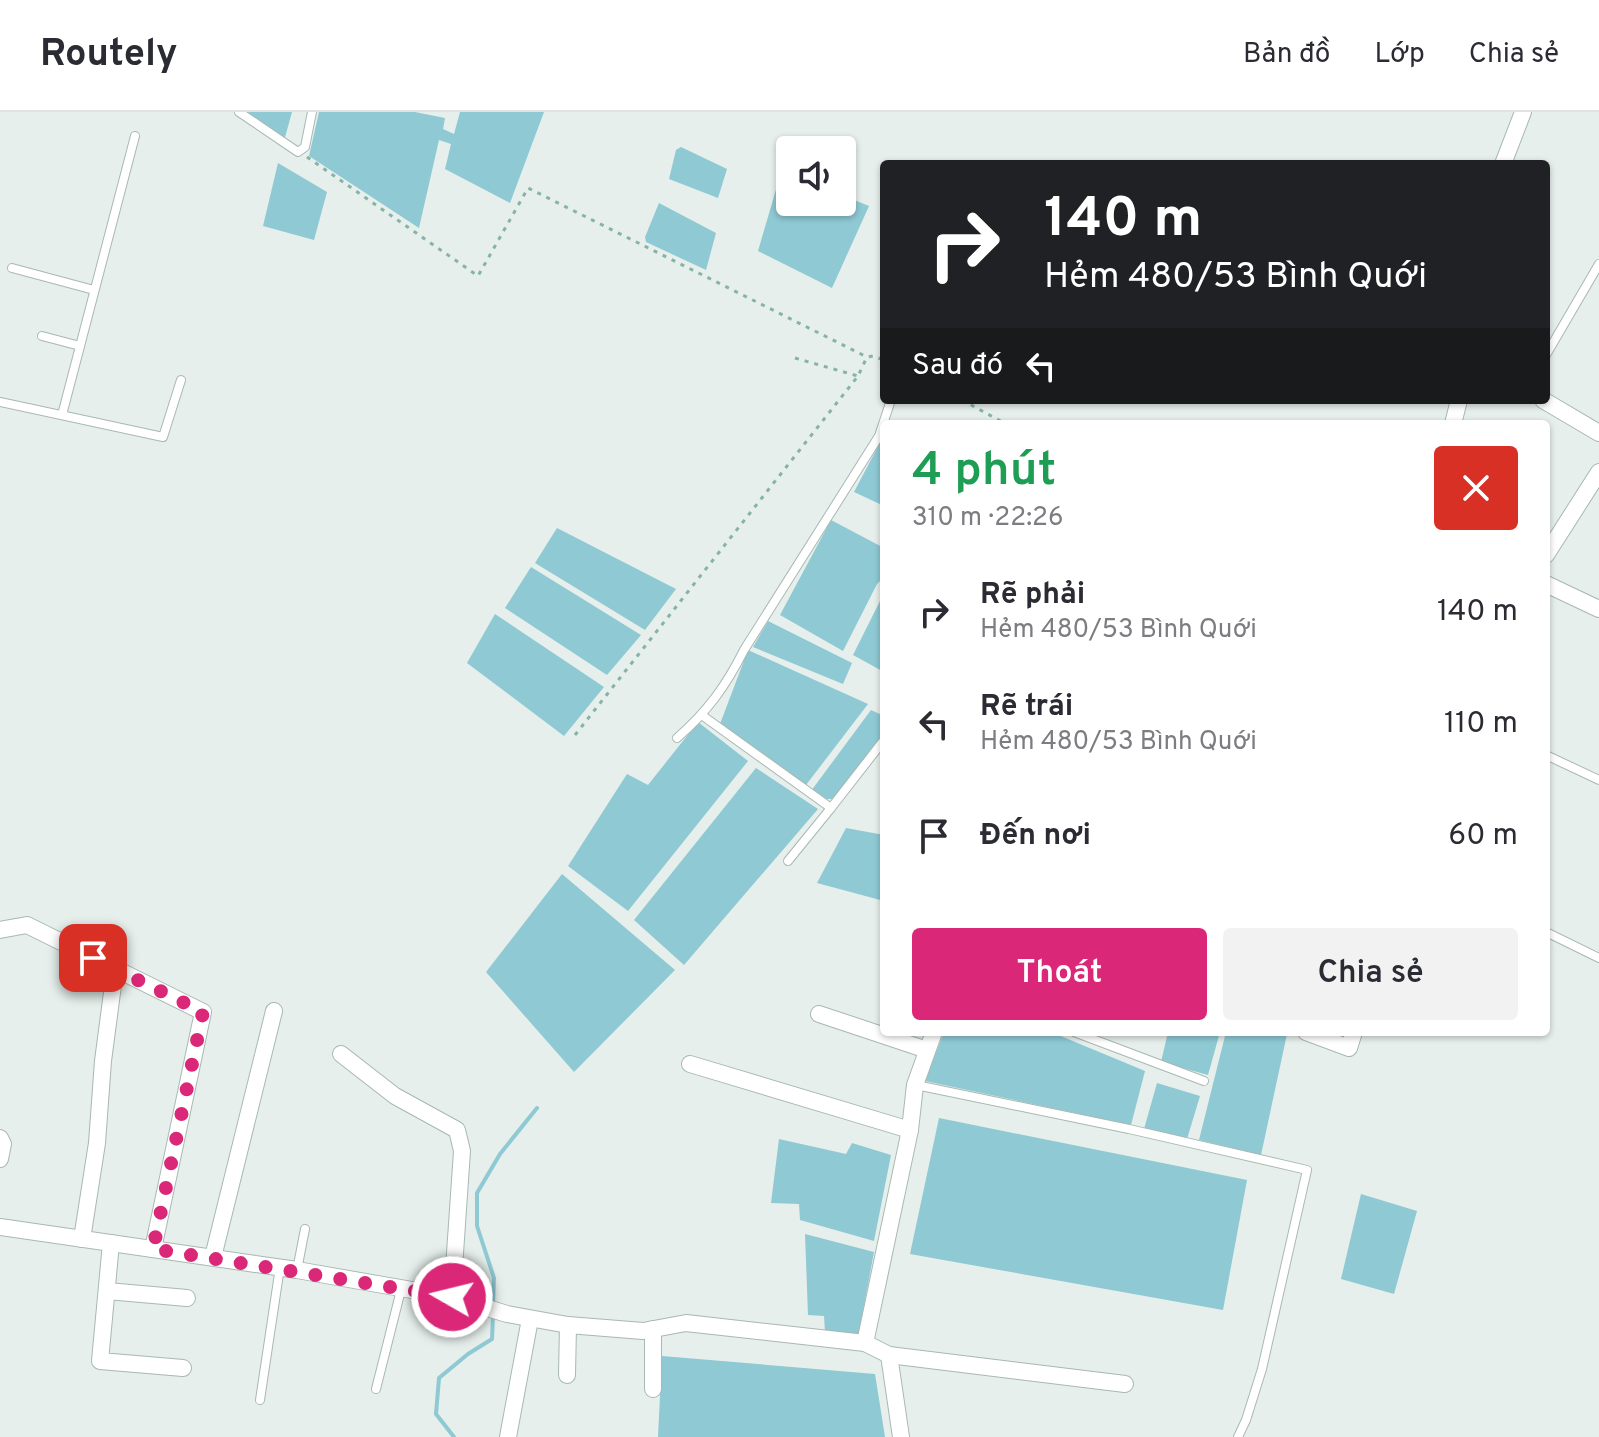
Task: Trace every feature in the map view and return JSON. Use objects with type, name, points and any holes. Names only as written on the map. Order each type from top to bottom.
[{"type":"street","points":[[1505,160],[1523,112]]},
{"type":"street","points":[[1550,404],[1599,433]]},
{"type":"street","points":[[1550,549],[1599,472]]},
{"type":"street","points":[[1550,586],[1599,609]]},
{"type":"street","points":[[0,930],[27,925],[203,1012],[153,1249]]},
{"type":"street","points":[[82,1239],[97,1143],[103,1061],[115,970]]},
{"type":"street","points":[[213,1257],[274,1011]]},
{"type":"street","points":[[819,1014],[880,1034]]},
{"type":"street","points":[[885,1036],[927,1050]]},
{"type":"street","points":[[865,1343],[910,1130],[915,1085],[932,1036]]},
{"type":"street","points":[[1328,1036],[1351,1040]]},
{"type":"street","points":[[341,1054],[395,1096],[457,1130],[462,1151],[452,1297]]},
{"type":"street","points":[[690,1064],[910,1130]]},
{"type":"street","points":[[0,1138],[3,1144],[0,1159]]},
{"type":"street","points":[[0,1227],[288,1268],[452,1297],[507,1314],[568,1325],[643,1331],[686,1323],[865,1343],[889,1355],[1125,1384]]},
{"type":"street","points":[[111,1243],[100,1361],[183,1368]]},
{"type":"street","points":[[107,1291],[187,1298]]},
{"type":"street","points":[[508,1437],[530,1319]]},
{"type":"street","points":[[567,1375],[568,1325]]},
{"type":"street","points":[[653,1329],[653,1389]]},
{"type":"street","points":[[889,1355],[901,1437]]},
{"type":"lane","points":[[239,112],[300,152],[305,147],[312,112]]},
{"type":"lane","points":[[62,415],[135,136]]},
{"type":"lane","points":[[1550,348],[1599,264]]},
{"type":"lane","points":[[12,268],[94,290]]},
{"type":"lane","points":[[42,336],[80,346]]},
{"type":"lane","points":[[0,402],[163,437],[181,380]]},
{"type":"lane","points":[[677,738],[703,716],[726,686],[744,650],[880,433]]},
{"type":"lane","points":[[703,716],[831,808]]},
{"type":"lane","points":[[788,861],[880,745]]},
{"type":"lane","points":[[1550,757],[1599,780]]},
{"type":"lane","points":[[1550,934],[1599,958]]},
{"type":"lane","points":[[1085,1036],[1204,1081]]},
{"type":"lane","points":[[915,1085],[1307,1170],[1262,1369],[1238,1437]]},
{"type":"lane","points":[[260,1400],[288,1268],[305,1229]]},
{"type":"lane","points":[[376,1389],[401,1290]]},
{"type":"path","points":[[300,152],[478,276],[528,188],[867,357],[880,359]]},
{"type":"path","points":[[575,735],[858,376],[867,357]]},
{"type":"path","points":[[795,358],[858,376]]},
{"type":"path","points":[[969,404],[999,420]]},
{"type":"water","points":[[248,112],[292,112],[284,141]]},
{"type":"water","points":[[319,112],[415,112],[445,118],[443,129],[454,134],[460,112],[544,112],[510,203],[445,169],[451,144],[439,140],[419,228],[309,156]]},
{"type":"water","points":[[681,147],[727,169],[718,198],[669,179],[676,150]]},
{"type":"water","points":[[278,163],[327,192],[314,240],[263,226]]},
{"type":"water","points":[[776,190],[776,216],[856,216],[856,201],[869,206],[832,288],[758,251]]},
{"type":"water","points":[[659,203],[716,233],[706,270],[646,242],[645,237]]},
{"type":"water","points":[[880,443],[880,504],[854,492]]},
{"type":"water","points":[[831,520],[880,546],[880,581],[843,651],[780,615]]},
{"type":"water","points":[[557,528],[676,589],[645,630],[535,563]]},
{"type":"water","points":[[531,567],[641,635],[607,675],[505,608]]},
{"type":"water","points":[[880,601],[880,670],[853,655]]},
{"type":"water","points":[[495,614],[604,687],[564,736],[467,663]]},
{"type":"water","points":[[768,621],[852,663],[843,684],[753,647]]},
{"type":"water","points":[[748,650],[868,704],[806,785],[720,724]]},
{"type":"water","points":[[871,710],[880,714],[880,740],[834,799],[825,799],[811,791]]},
{"type":"water","points":[[698,722],[748,761],[628,911],[568,866],[627,774],[648,785]]},
{"type":"water","points":[[756,768],[818,809],[684,965],[634,920]]},
{"type":"water","points":[[846,828],[880,834],[880,900],[817,883]]},
{"type":"water","points":[[562,874],[675,970],[574,1072],[486,972]]},
{"type":"water","points":[[942,1036],[1061,1036],[1145,1071],[1131,1125],[925,1081]]},
{"type":"water","points":[[1167,1036],[1219,1036],[1208,1075],[1161,1062]]},
{"type":"water","points":[[1225,1036],[1287,1036],[1261,1155],[1199,1140]]},
{"type":"water","points":[[1157,1083],[1200,1096],[1187,1139],[1144,1129]]},
{"type":"water","points":[[939,1118],[1247,1180],[1223,1310],[910,1254]]},
{"type":"water","points":[[779,1139],[846,1154],[852,1143],[891,1155],[874,1241],[800,1220],[799,1204],[771,1203]]},
{"type":"water","points":[[1361,1194],[1417,1211],[1394,1294],[1341,1279]]},
{"type":"water","points":[[805,1234],[874,1252],[858,1338],[825,1332],[824,1316],[808,1315]]},
{"type":"water","points":[[662,1356],[875,1374],[885,1437],[658,1437]]},
{"type":"waterway","points":[[493,1303],[494,1278],[477,1226],[477,1193],[500,1154],[537,1108]]},
{"type":"waterway","points":[[454,1437],[436,1414],[439,1378],[492,1339],[493,1316]]},
{"type":"route","points":[[93,958],[203,1012],[153,1249],[452,1297]]}]
